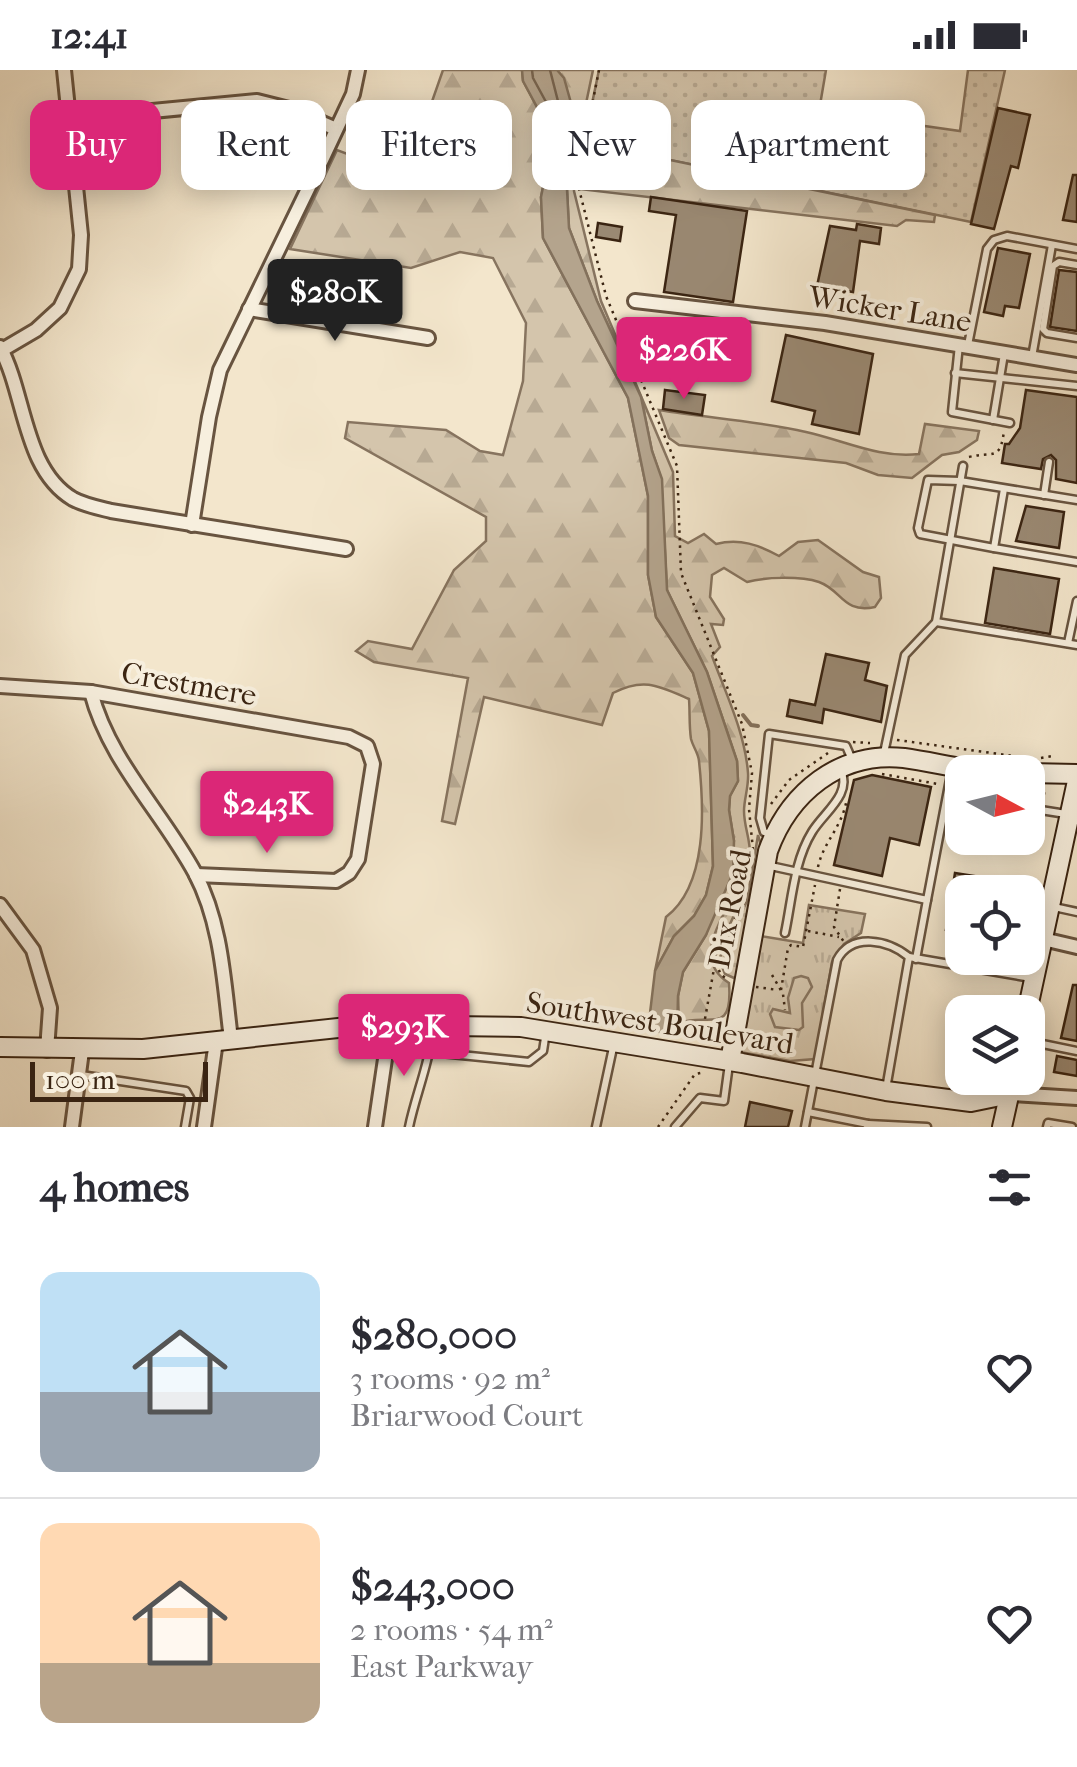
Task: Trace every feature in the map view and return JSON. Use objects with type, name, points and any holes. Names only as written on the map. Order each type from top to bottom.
[{"type":"main road","name":"Dix Road","points":[[730,1061],[759,858],[788,809],[806,788],[846,766],[879,765],[945,773]]},
{"type":"main road","points":[[1045,775],[1077,777],[1045,930]]},
{"type":"main road","points":[[1030,995],[1035,975]]},
{"type":"main road","points":[[698,1058],[722,1042],[739,1012]]},
{"type":"main road","name":"Southwest Boulevard","points":[[0,1048],[144,1049],[432,1024],[546,1030],[817,1076],[886,1092],[971,1102],[988,1095]]},
{"type":"main road","points":[[1002,1127],[1009,1095]]},
{"type":"street","points":[[64,70],[67,100]]},
{"type":"street","points":[[192,525],[220,370],[336,129],[358,70]]},
{"type":"street","points":[[161,111],[256,101],[293,110],[336,129]]},
{"type":"street","points":[[77,190],[82,234],[79,269],[60,308],[36,330],[1,349],[40,463],[55,486],[76,501],[110,511],[346,549]]},
{"type":"street","name":"Wicker Lane","points":[[635,301],[825,323],[1077,365]]},
{"type":"street","points":[[249,309],[428,338]]},
{"type":"street","name":"Crestmere","points":[[0,686],[91,692],[349,737],[366,746],[373,764],[358,859],[349,873],[336,881],[196,875]]},
{"type":"street","points":[[91,692],[100,726],[196,875],[218,937],[223,1040],[204,1127]]},
{"type":"street","points":[[0,905],[33,950],[50,1008],[46,1050]]},
{"type":"street","points":[[1045,939],[1077,947]]},
{"type":"street","points":[[375,1127],[390,1025]]},
{"type":"street","points":[[72,1127],[82,1051]]},
{"type":"street","points":[[1045,1092],[1077,1098]]},
{"type":"lane","points":[[1008,422],[952,412],[955,373],[990,243],[999,236],[1007,236],[1077,249]]},
{"type":"lane","points":[[1032,357],[1052,245]]},
{"type":"lane","points":[[1077,264],[1060,262],[1053,266],[1043,329],[1047,334],[1077,340]]},
{"type":"lane","points":[[1036,336],[1077,340]]},
{"type":"lane","points":[[993,420],[1004,352]]},
{"type":"lane","points":[[955,373],[1077,386]]},
{"type":"lane","points":[[1044,495],[1049,462]]},
{"type":"lane","points":[[879,765],[905,655],[936,622],[963,466]]},
{"type":"lane","points":[[1077,500],[930,478],[924,485],[918,532],[926,537],[1077,562]]},
{"type":"lane","points":[[994,548],[1004,489]]},
{"type":"lane","points":[[936,622],[1073,644],[1077,601]]},
{"type":"lane","points":[[774,836],[764,832],[760,818],[769,734],[846,746],[841,794],[810,834],[797,872],[785,934]]},
{"type":"lane","points":[[886,1092],[945,811]]},
{"type":"lane","points":[[1045,811],[1070,815]]},
{"type":"lane","points":[[759,858],[816,878],[927,900]]},
{"type":"lane","points":[[1050,906],[1077,912]]},
{"type":"lane","points":[[805,1127],[837,960],[847,946],[860,941],[896,946],[912,958],[1034,978]]},
{"type":"lane","points":[[408,1127],[418,1082],[431,1052],[432,1024]]},
{"type":"lane","points":[[431,1052],[529,1062],[543,1051],[546,1030]]},
{"type":"lane","points":[[596,1127],[614,1042]]},
{"type":"lane","points":[[1045,1044],[1077,1051]]},
{"type":"lane","points":[[676,1127],[700,1098],[724,1101],[730,1061]]},
{"type":"lane","points":[[80,1075],[186,1091],[190,1098],[186,1127]]},
{"type":"lane","points":[[808,1112],[868,1125],[927,1127]]},
{"type":"lane","points":[[1047,1127],[1048,1123],[1072,1127]]},
{"type":"path","points":[[600,70],[579,170],[580,190],[606,296],[676,466],[681,573],[742,724],[752,772],[749,809],[759,858]]},
{"type":"path","points":[[963,466],[968,458],[1000,451],[1008,422]]},
{"type":"path","points":[[879,765],[941,785],[945,781]]},
{"type":"path","points":[[780,990],[788,948],[803,946],[822,853],[842,826],[848,793]]},
{"type":"path","points":[[841,883],[834,927],[847,946]]},
{"type":"path","points":[[658,1127],[698,1058],[715,963],[747,892]]},
{"type":"path","points":[[806,930],[840,937]]},
{"type":"path","points":[[772,975],[786,1010]]},
{"type":"path","points":[[755,986],[780,990]]},
{"type":"green space","points":[[443,70],[522,70],[533,100],[532,190],[542,190],[543,238],[628,398],[648,496],[648,575],[656,617],[693,673],[709,731],[713,866],[706,895],[694,916],[674,936],[655,971],[666,917],[690,886],[700,845],[701,780],[691,739],[689,699],[651,685],[634,685],[613,693],[602,725],[484,697],[455,824],[442,821],[468,678],[374,662],[356,651],[368,641],[412,649],[454,570],[486,541],[486,517],[345,438],[348,422],[446,430],[480,451],[503,455],[523,381],[526,323],[493,258],[460,252],[411,268],[290,249],[318,190],[326,190],[326,173],[337,150],[346,153],[346,190],[512,190],[512,100],[433,100]]},
{"type":"green space","points":[[557,70],[593,70],[587,100],[564,100]]},
{"type":"green space","points":[[599,70],[826,70],[821,100],[691,100],[691,164],[671,160],[671,100],[593,100]]},
{"type":"green space","points":[[968,70],[1005,70],[971,222],[816,190],[925,190],[925,126],[960,131]]},
{"type":"green space","points":[[671,160],[691,164],[691,190],[814,190],[935,215],[934,222],[906,220],[897,226],[588,190],[671,190]]},
{"type":"green space","points":[[567,190],[574,190],[601,301],[673,472],[675,536],[688,543],[704,534],[716,544],[749,544],[779,556],[798,542],[818,540],[863,572],[879,577],[881,598],[875,607],[864,608],[849,604],[827,586],[811,580],[747,582],[724,568],[712,575],[710,597],[724,619],[723,625],[711,624],[720,647],[712,656],[746,758],[744,811],[750,851],[749,864],[734,879],[712,945],[713,965],[729,983],[727,1010],[717,1019],[679,1023],[678,996],[683,972],[706,935],[734,841],[729,810],[730,796],[738,781],[737,761],[707,672],[667,590],[661,478],[641,397],[569,228]]},
{"type":"green space","points":[[659,410],[788,428],[904,455],[919,454],[925,424],[979,431],[977,440],[959,452],[942,455],[912,478],[878,475],[846,463],[679,445],[669,438]]},
{"type":"green space","points":[[758,835],[761,845],[734,978],[725,974],[719,959],[747,901]]},
{"type":"green space","points":[[750,859],[742,898],[712,963],[711,938],[738,873],[747,869]]},
{"type":"green space","points":[[809,905],[865,914],[861,933],[844,944],[832,962],[815,1059],[790,1061],[740,1052],[760,936],[803,943]]},
{"type":"green space","points":[[794,978],[808,978],[812,987],[802,1003],[803,1027],[775,1027],[770,1014],[773,1009],[790,1013],[788,998]]},
{"type":"water","points":[[522,70],[557,70],[564,78],[570,100],[533,100]]},
{"type":"water","points":[[542,190],[567,190],[569,228],[641,397],[662,479],[667,590],[707,672],[737,761],[738,781],[730,796],[729,810],[734,841],[733,873],[706,935],[683,972],[677,1035],[648,1030],[655,971],[674,936],[694,916],[706,895],[713,866],[709,731],[693,673],[656,617],[648,575],[648,496],[628,398],[543,238]]},
{"type":"building","points":[[998,108],[1030,115],[1018,168],[1011,166],[994,229],[971,224]]},
{"type":"building","points":[[1073,175],[1077,175],[1077,222],[1063,220]]},
{"type":"building","points":[[651,197],[747,211],[733,302],[664,292],[676,215],[649,211]]},
{"type":"building","points":[[598,223],[622,227],[620,241],[596,237]]},
{"type":"building","points":[[857,224],[881,228],[879,244],[860,241],[853,292],[817,286],[830,226],[856,230]]},
{"type":"building","points":[[998,248],[1030,254],[1019,308],[1005,306],[1003,316],[984,312]]},
{"type":"building","points":[[1059,270],[1077,272],[1077,331],[1050,327]]},
{"type":"building","points":[[641,319],[714,329],[710,362],[637,352]]},
{"type":"building","points":[[786,335],[873,354],[859,434],[812,424],[815,411],[772,401]]},
{"type":"building","points":[[665,390],[705,395],[702,415],[663,409]]},
{"type":"building","points":[[1026,390],[1077,397],[1077,483],[1056,479],[1056,460],[1051,455],[1043,459],[1041,469],[1002,463],[1005,444],[1020,428]]},
{"type":"building","points":[[1026,506],[1064,512],[1059,548],[1016,541]]},
{"type":"building","points":[[994,568],[1059,579],[1050,634],[985,623]]},
{"type":"building","points":[[826,654],[869,663],[865,680],[887,686],[881,722],[824,709],[822,723],[787,716],[790,700],[815,705]]},
{"type":"building","points":[[872,775],[931,787],[919,845],[890,838],[882,876],[834,865],[854,780]]},
{"type":"building","points":[[1073,985],[1077,985],[1077,1041],[1061,1038]]},
{"type":"building","points":[[1057,1056],[1077,1060],[1077,1076],[1054,1072]]},
{"type":"building","points":[[750,1102],[792,1111],[788,1127],[745,1127]]},
{"type":"waterway","points":[[743,715],[751,725],[758,726]]}]
